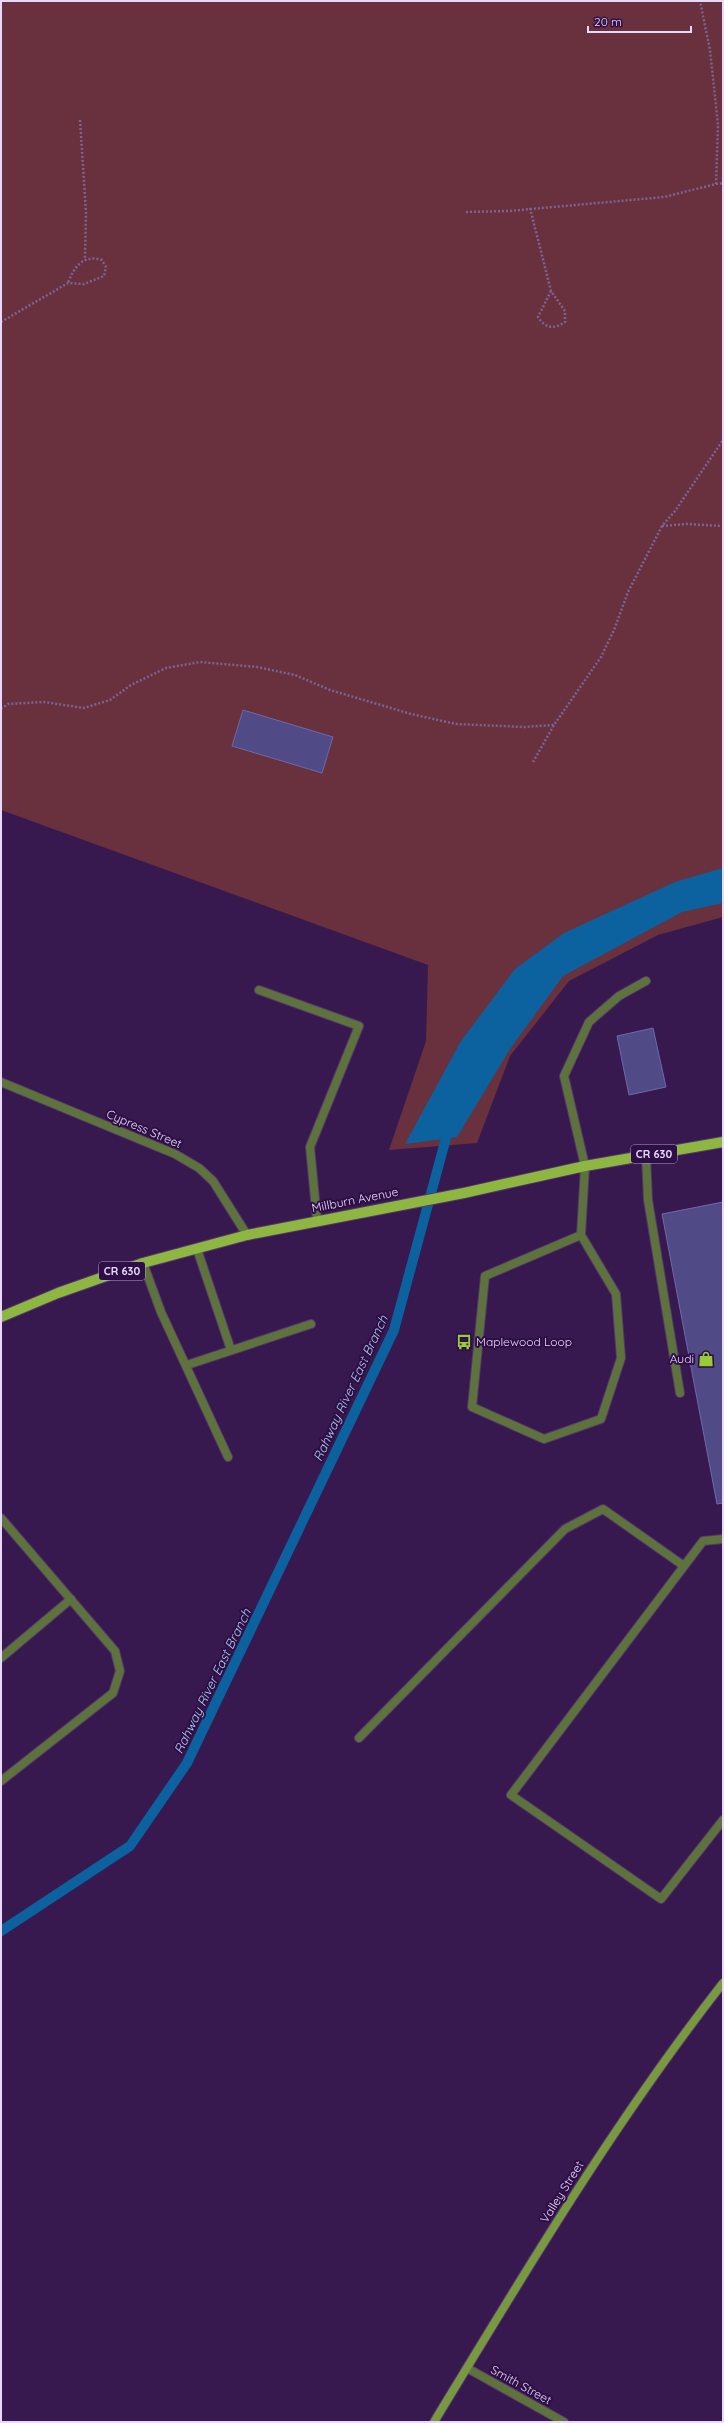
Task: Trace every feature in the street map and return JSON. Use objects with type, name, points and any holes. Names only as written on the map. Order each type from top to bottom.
[{"type":"main road","name":"Millburn Avenue","points":[[1,1317],[58,1293],[143,1263],[247,1235],[358,1212],[464,1193],[585,1166],[723,1142]]},
{"type":"main road","name":"Valley Street","points":[[434,2422],[586,2176],[679,2039],[723,1983]]},
{"type":"street","points":[[581,1235],[485,1276],[472,1407],[544,1439],[601,1419],[621,1358],[616,1294],[581,1235],[585,1166],[564,1076],[589,1022],[619,996],[646,981]]},
{"type":"street","points":[[259,990],[359,1026],[310,1147],[317,1220]]},
{"type":"street","name":"Cypress Street","points":[[1,1082],[175,1154],[198,1168],[213,1181],[247,1235]]},
{"type":"street","points":[[646,1156],[648,1200],[680,1393]]},
{"type":"street","points":[[197,1249],[231,1350]]},
{"type":"street","points":[[143,1263],[161,1312],[187,1365],[228,1457]]},
{"type":"street","points":[[187,1365],[311,1324]]},
{"type":"street","points":[[359,1738],[565,1529],[602,1509],[684,1566]]},
{"type":"street","points":[[1,1518],[115,1651],[120,1671],[113,1693],[4,1781],[1,1781]]},
{"type":"street","points":[[723,1539],[702,1541],[511,1795],[662,1898],[723,1820]]},
{"type":"street","points":[[1,1658],[71,1600]]},
{"type":"street","name":"Smith Street","points":[[467,2368],[564,2422]]},
{"type":"path","points":[[700,1],[710,50],[718,126],[716,184]]},
{"type":"path","points":[[80,120],[86,212],[85,259]]},
{"type":"path","points":[[466,212],[664,197],[723,183]]},
{"type":"path","points":[[530,208],[551,291],[565,311],[565,322],[558,327],[549,327],[538,317],[551,291]]},
{"type":"path","points":[[1,322],[68,284],[84,284],[95,281],[104,276],[106,267],[102,260],[93,257],[85,259],[72,273],[68,284]]},
{"type":"path","points":[[533,762],[554,725],[601,657],[614,630],[628,592],[662,526],[675,511],[723,440]]},
{"type":"path","points":[[662,526],[686,524],[723,526]]},
{"type":"path","points":[[1,709],[8,704],[44,702],[84,708],[110,700],[131,685],[166,668],[200,662],[257,667],[295,676],[330,690],[410,714],[456,724],[524,727],[554,725]]},
{"type":"shaded area","points":[[1,1],[723,1],[723,917],[658,935],[569,981],[510,1056],[477,1143],[389,1150],[426,1041],[428,965],[1,810]]},
{"type":"water","points":[[723,868],[723,903],[682,912],[563,976],[510,1049],[457,1137],[405,1144],[461,1041],[515,969],[564,933],[675,882]]},
{"type":"building","points":[[243,710],[333,737],[322,773],[232,746]]},
{"type":"building","points":[[653,1028],[666,1087],[629,1095],[617,1036]]},
{"type":"building","name":"Audi","points":[[723,1202],[723,1503],[717,1504],[662,1214]]},
{"type":"waterway","name":"Rahway River East Branch","points":[[1,1931],[130,1846],[187,1763],[394,1330],[449,1127]]},
{"type":"place","name":"Maplewood Loop","points":[[464,1342]]},
{"type":"place","name":"Audi","points":[[706,1359]]}]
